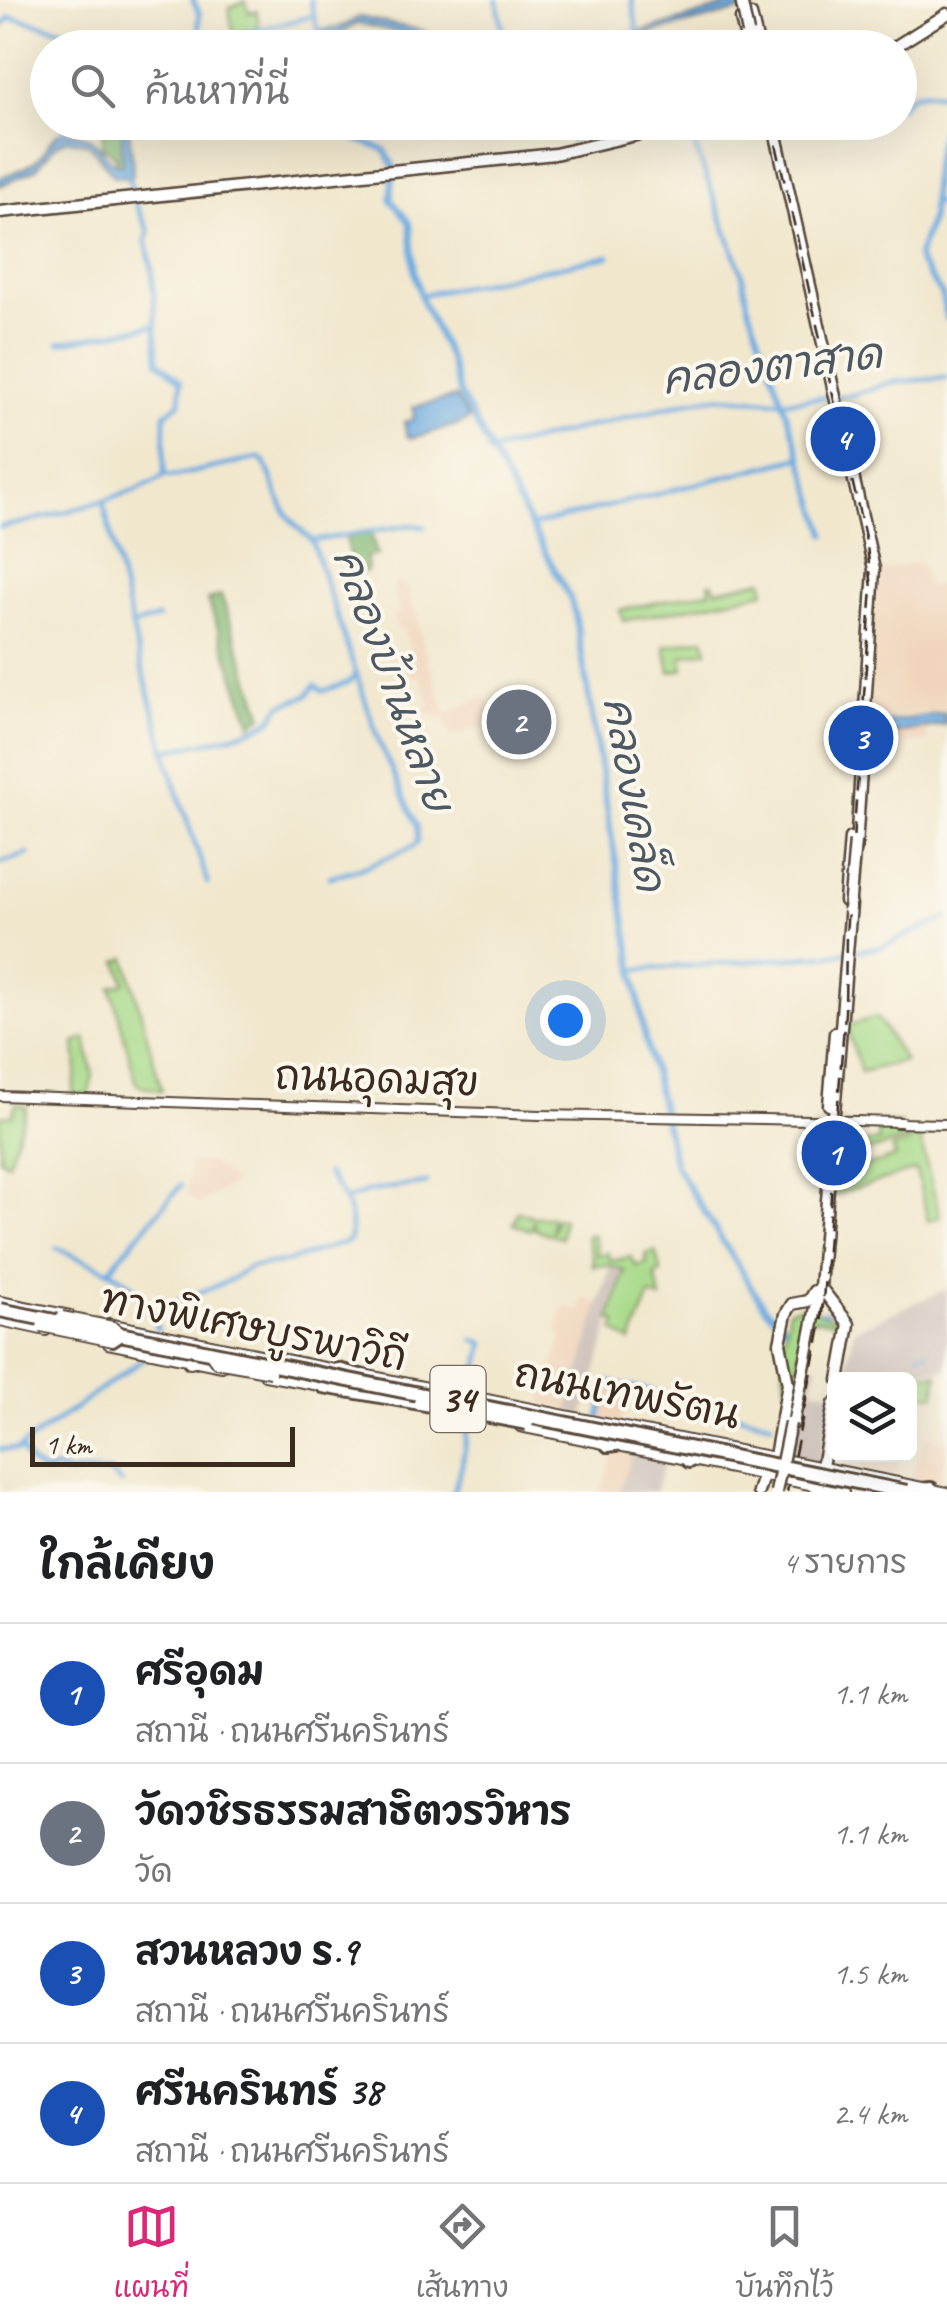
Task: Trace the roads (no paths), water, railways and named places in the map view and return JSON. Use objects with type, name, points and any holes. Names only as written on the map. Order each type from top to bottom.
[{"type":"highway","name":"ถนนเทพรัตน","points":[[0,1311],[180,1343],[487,1417],[881,1492]]},
{"type":"highway","name":"ถนนเทพรัตน","points":[[0,1311],[207,1357],[753,1455],[911,1492]]},
{"type":"highway","name":"ทางพิเศษบูรพาวิถี","points":[[0,1311],[911,1492]]},
{"type":"highway","name":"ทางพิเศษบูรพาวิถี","points":[[0,1311],[892,1492]]},
{"type":"highway","points":[[166,1335],[180,1343]]},
{"type":"highway","points":[[190,1360],[207,1357]]},
{"type":"highway","points":[[327,1377],[396,1384],[514,1408],[560,1422]]},
{"type":"highway","points":[[327,1377],[420,1403],[881,1492]]},
{"type":"highway","points":[[608,1444],[631,1442]]},
{"type":"highway","points":[[911,1492],[931,1488]]},
{"type":"main road","points":[[743,0],[749,30]]},
{"type":"main road","points":[[917,35],[947,16]]},
{"type":"main road","points":[[0,211],[555,154],[620,140]]},
{"type":"main road","points":[[775,140],[874,580],[817,1289],[778,1492]]},
{"type":"main road","points":[[833,1084],[841,1000]]},
{"type":"main road","name":"ถนนอุดมสุข","points":[[0,1096],[657,1118],[913,1122]]},
{"type":"main road","name":"ถนนอุดมสุข","points":[[757,1118],[833,1123],[913,1122]]},
{"type":"main road","points":[[913,1122],[947,1123]]},
{"type":"main road","points":[[822,1240],[828,1159]]},
{"type":"main road","points":[[775,1456],[788,1384],[780,1351],[788,1308],[808,1301],[817,1289]]},
{"type":"main road","points":[[817,1289],[841,1311],[849,1328],[840,1372]]},
{"type":"main road","points":[[798,1302],[813,1316]]},
{"type":"main road","points":[[16,1324],[113,1342],[120,1334],[113,1326],[27,1306]]},
{"type":"main road","name":"ถนนเทพรัตน","points":[[0,1311],[27,1306],[296,1361],[327,1377]]},
{"type":"main road","points":[[813,1316],[824,1308],[841,1311]]},
{"type":"main road","name":"ถนนเทพรัตน","points":[[0,1311],[16,1324],[190,1360],[295,1380],[327,1377]]},
{"type":"main road","points":[[295,1380],[216,1363],[212,1351],[220,1348],[296,1361]]},
{"type":"main road","name":"ถนนเทพรัตน","points":[[487,1417],[844,1492]]},
{"type":"main road","points":[[822,1466],[827,1440]]},
{"type":"main road","name":"ถนนเทพรัตน","points":[[753,1455],[775,1456],[947,1492]]},
{"type":"main road","points":[[758,1492],[763,1476]]},
{"type":"water","points":[[750,0],[783,0],[663,30],[646,30]]},
{"type":"water","points":[[359,17],[418,30],[388,30],[358,23],[346,30],[321,30],[343,26]]},
{"type":"water","points":[[52,140],[64,140],[36,169],[0,186],[0,178],[24,169]]},
{"type":"water","points":[[71,140],[92,140],[111,161],[122,166],[122,140],[130,140],[132,177],[114,176],[89,144]]},
{"type":"water","points":[[456,397],[469,419],[412,438],[407,436],[404,422],[414,419],[413,407]]},
{"type":"water","points":[[945,713],[946,724],[867,739],[869,725]]},
{"type":"waterway","points":[[193,0],[199,13],[199,30]]},
{"type":"waterway","points":[[310,0],[318,30]]},
{"type":"waterway","points":[[497,0],[503,30]]},
{"type":"waterway","points":[[632,0],[637,30]]},
{"type":"waterway","points":[[258,30],[313,16]]},
{"type":"waterway","points":[[0,28],[10,17],[64,30]]},
{"type":"waterway","points":[[917,94],[947,95]]},
{"type":"waterway","points":[[947,108],[934,166],[931,218],[918,255],[942,295],[947,318]]},
{"type":"waterway","name":"คลองเคล็ด","points":[[357,140],[385,150],[394,167],[391,200],[410,223],[414,270],[422,301],[450,360],[459,392],[570,598],[644,1033],[675,1165],[765,1308],[783,1325]]},
{"type":"waterway","points":[[570,140],[573,147]]},
{"type":"waterway","points":[[693,140],[742,273],[748,305],[826,535]]},
{"type":"waterway","name":"คลองบ้านหลาย","points":[[128,174],[136,205],[149,232],[146,241],[152,269],[158,361],[181,381],[180,403],[165,414],[164,475],[259,458],[264,461],[286,512],[311,539],[380,744],[417,826],[418,842],[412,847],[329,877]]},
{"type":"waterway","points":[[934,202],[947,207]]},
{"type":"waterway","points":[[508,277],[609,256]]},
{"type":"waterway","points":[[420,295],[505,278]]},
{"type":"waterway","points":[[59,343],[156,325]]},
{"type":"waterway","name":"คลองตาสาด","points":[[488,452],[691,401],[718,397],[785,401],[853,395],[892,382],[947,378]]},
{"type":"waterway","points":[[531,526],[802,457]]},
{"type":"waterway","points":[[0,527],[112,498],[164,475]]},
{"type":"waterway","points":[[103,501],[141,665],[208,883]]},
{"type":"waterway","points":[[311,541],[411,525],[424,527]]},
{"type":"waterway","points":[[132,626],[158,618]]},
{"type":"waterway","points":[[165,750],[252,729],[272,719],[280,706],[308,695],[315,685],[323,691],[347,683],[357,674]]},
{"type":"waterway","points":[[0,863],[28,854]]},
{"type":"waterway","points":[[635,970],[830,955],[881,947],[947,918]]},
{"type":"waterway","points":[[151,1317],[166,1306],[228,1281],[250,1267],[286,1262],[349,1241],[351,1222],[347,1205],[327,1174]]},
{"type":"waterway","points":[[345,1200],[369,1191],[427,1183]]},
{"type":"waterway","points":[[110,1269],[181,1185]]},
{"type":"waterway","points":[[57,1248],[118,1275],[139,1295],[157,1329]]},
{"type":"waterway","points":[[820,1315],[823,1311],[835,1312]]},
{"type":"waterway","points":[[472,1393],[484,1343],[474,1340]]},
{"type":"waterway","points":[[918,1354],[928,1352]]},
{"type":"waterway","points":[[18,1449],[149,1355]]},
{"type":"waterway","points":[[599,1417],[608,1382],[655,1392]]},
{"type":"waterway","points":[[657,1393],[687,1402]]},
{"type":"waterway","points":[[704,1407],[771,1423]]},
{"type":"waterway","points":[[453,1492],[462,1465],[469,1419]]},
{"type":"waterway","points":[[0,1449],[22,1450],[30,1463],[44,1472],[56,1468],[70,1474],[109,1471],[121,1483]]},
{"type":"railway","points":[[739,0],[746,30]]},
{"type":"railway","points":[[775,140],[867,546],[872,588],[821,1327],[787,1492]]},
{"type":"place","name":"ศรีนครินทร์ 38","points":[[843,439]]},
{"type":"place","name":"วัดวชิรธรรมสาธิตวรวิหาร","points":[[519,722]]},
{"type":"place","name":"สวนหลวง ร.9","points":[[861,738]]},
{"type":"place","name":"ศรีอุดม","points":[[834,1153]]}]
